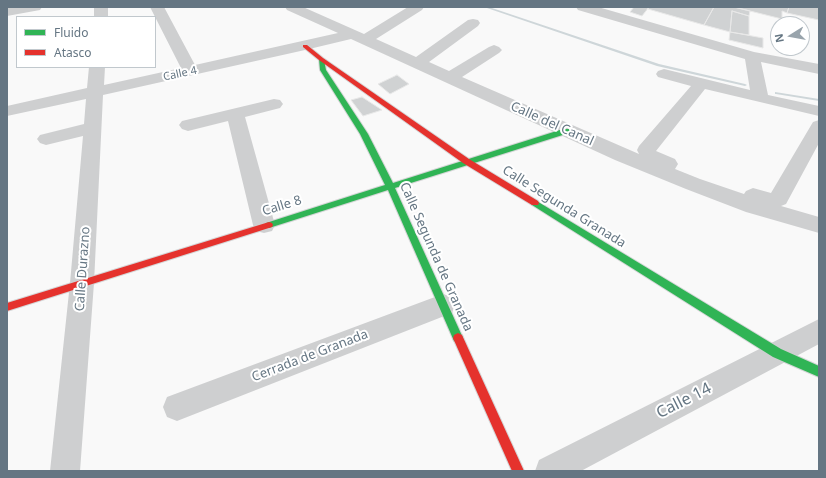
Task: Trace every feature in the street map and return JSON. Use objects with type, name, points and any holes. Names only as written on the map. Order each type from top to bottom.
[{"type":"street","points":[[7,12],[35,7]]},
{"type":"street","points":[[157,7],[190,72]]},
{"type":"street","name":"Calle del Canal","points":[[292,7],[450,77],[566,131],[693,184],[753,206],[819,225]]},
{"type":"street","name":"Calle 4","points":[[7,111],[305,46],[359,36],[417,7]]},
{"type":"street","points":[[583,7],[752,56],[819,69]]},
{"type":"street","points":[[418,63],[473,22]]},
{"type":"street","name":"Calle Segunda Granada","points":[[305,46],[466,162],[777,354],[819,372]]},
{"type":"street","points":[[450,77],[494,50]]},
{"type":"street","points":[[752,56],[766,100]]},
{"type":"street","name":"Calle Segunda de Granada","points":[[321,59],[322,70],[364,134],[390,186],[518,471]]},
{"type":"street","points":[[766,100],[767,68],[769,59]]},
{"type":"street","name":"Calle Durazno","points":[[64,471],[82,284],[97,68]]},
{"type":"street","points":[[664,74],[766,100],[819,111]]},
{"type":"street","points":[[701,84],[646,150],[646,153],[649,156],[702,180],[735,191],[775,201],[779,199],[819,126]]},
{"type":"street","points":[[188,125],[274,104]]},
{"type":"street","points":[[235,114],[264,225]]},
{"type":"street","points":[[46,139],[93,128]]},
{"type":"street","name":"Calle 8","points":[[7,307],[566,131]]},
{"type":"street","name":"Cerrada de Granada","points":[[177,407],[443,305]]},
{"type":"street","name":"Calle 14","points":[[550,471],[819,331]]},
{"type":"building","points":[[634,7],[649,7],[642,16],[630,12]]},
{"type":"building","points":[[649,7],[714,7],[704,25],[648,9]]},
{"type":"building","points":[[714,7],[734,7],[750,11],[749,16],[732,11],[730,32],[704,25]]},
{"type":"building","points":[[734,7],[789,7],[787,13],[782,11],[782,16],[770,16]]},
{"type":"building","points":[[789,7],[819,7],[819,20],[810,18],[810,16],[801,16],[787,13]]},
{"type":"building","points":[[732,11],[749,16],[749,35],[730,32]]},
{"type":"building","points":[[730,32],[763,38],[763,48],[729,40]]},
{"type":"building","points":[[397,75],[409,84],[390,94],[378,84]]},
{"type":"building","points":[[362,97],[382,110],[363,116],[351,100]]},
{"type":"waterway","points":[[486,7],[658,65],[745,85]]},
{"type":"waterway","points":[[776,93],[819,100]]},
{"type":"traffic: fast","points":[[321,60],[323,70],[364,134],[390,186],[458,338]]},
{"type":"traffic: fast","points":[[269,225],[566,131]]},
{"type":"traffic: fast","points":[[535,203],[777,353],[819,372]]},
{"type":"traffic: jam","points":[[305,46],[321,59],[466,161],[535,203]]},
{"type":"traffic: jam","points":[[7,307],[269,225]]},
{"type":"traffic: jam","points":[[458,338],[518,471]]}]
